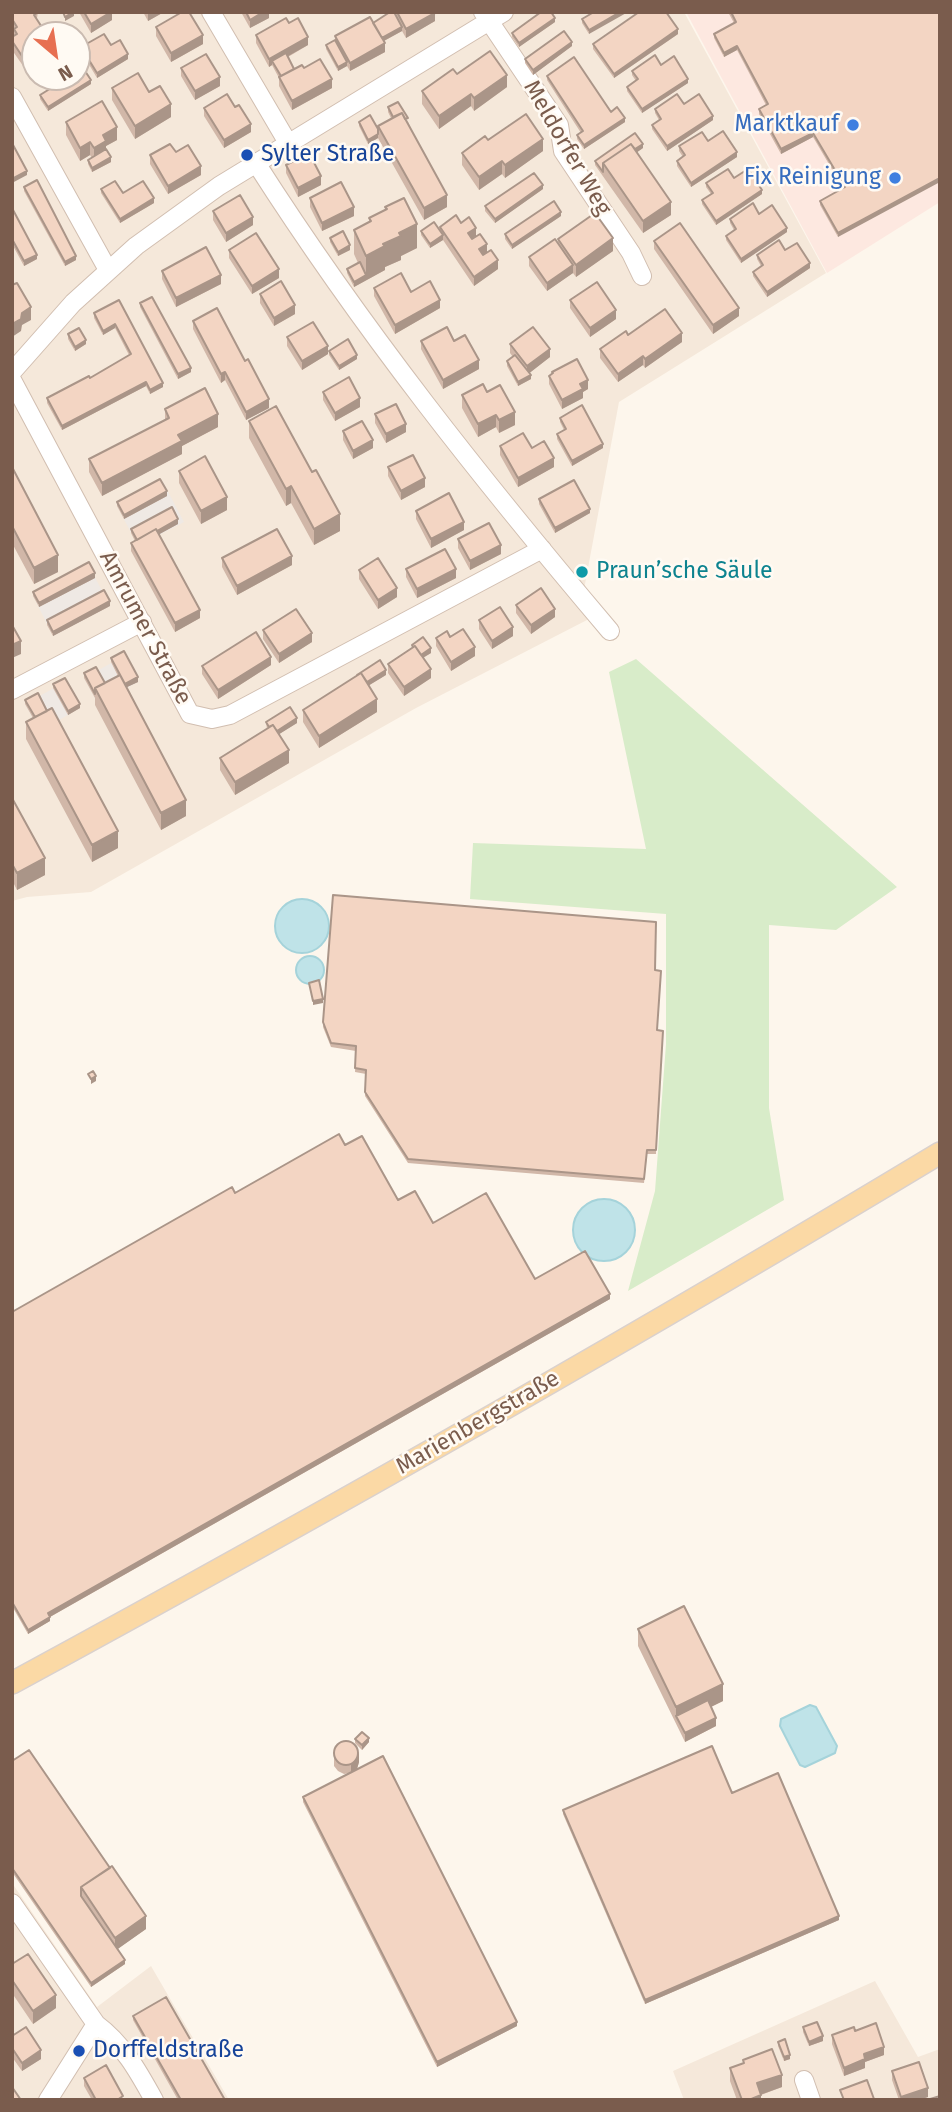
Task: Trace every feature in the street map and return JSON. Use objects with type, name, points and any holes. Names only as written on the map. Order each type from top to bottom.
[{"type":"main road","name":"Marienbergstraße","points":[[12,1683],[237,1560],[563,1375],[940,1153]]},
{"type":"street","points":[[211,12],[288,143]]},
{"type":"street","points":[[12,372],[73,303],[107,270],[146,239],[219,186],[486,17],[505,12]]},
{"type":"street","name":"Meldorfer Weg","points":[[486,17],[559,125],[563,151],[631,253],[642,276]]},
{"type":"street","points":[[12,97],[107,270]]},
{"type":"street","points":[[256,163],[299,231],[439,423],[610,631]]},
{"type":"street","name":"Amrumer Straße","points":[[12,380],[190,714],[212,719],[230,715],[541,549]]},
{"type":"street","points":[[12,690],[142,622]]},
{"type":"street","points":[[12,1903],[96,2024],[113,2037],[132,2061],[155,2100]]},
{"type":"street","points":[[48,2100],[96,2024]]},
{"type":"street","points":[[804,2080],[811,2100]]},
{"type":"shaded area","points":[[12,12],[684,12],[826,273],[619,402],[585,584],[587,620],[416,708],[91,892],[27,897],[12,901]]},
{"type":"shaded area","name":"Marktkauf","points":[[686,12],[940,12],[940,202],[827,273]]},
{"type":"shaded area","points":[[163,482],[184,522],[138,546],[117,506]]},
{"type":"shaded area","points":[[89,566],[110,606],[53,636],[33,596]]},
{"type":"shaded area","points":[[124,656],[138,682],[98,704],[84,678]]},
{"type":"shaded area","points":[[65,682],[80,708],[40,731],[25,704]]},
{"type":"shaded area","points":[[12,1883],[97,2007],[151,1966],[229,2100],[12,2100]]},
{"type":"shaded area","points":[[875,1981],[918,2057],[940,2049],[940,2100],[684,2100],[673,2071]]},
{"type":"green space","points":[[636,659],[897,887],[836,930],[769,925],[769,1108],[784,1200],[628,1291],[655,1191],[666,1044],[666,914],[470,899],[473,843],[646,849],[609,672]]},
{"type":"water","points":[[302,899],[321,907],[329,926],[321,945],[302,953],[283,945],[275,926],[283,907]]},
{"type":"water","points":[[310,956],[320,960],[324,970],[320,980],[310,984],[300,980],[296,970],[300,960]]},
{"type":"water","points":[[604,1199],[616,1201],[626,1208],[633,1218],[633,1242],[626,1252],[616,1259],[604,1261],[592,1259],[582,1252],[575,1242],[573,1230],[575,1218],[582,1208],[592,1201]]},
{"type":"water","points":[[810,1705],[816,1707],[837,1746],[835,1753],[805,1767],[800,1765],[780,1726],[781,1719]]},
{"type":"building","points":[[12,12],[38,12],[34,15],[38,21],[21,21],[21,54],[12,41],[12,37],[17,34],[14,29],[17,27],[12,19]]},
{"type":"building","points":[[84,12],[111,12],[91,24]]},
{"type":"building","points":[[182,12],[189,12],[203,35],[171,53],[156,27]]},
{"type":"building","points":[[246,12],[263,12],[250,20]]},
{"type":"building","points":[[394,12],[402,27],[382,38],[373,23]]},
{"type":"building","points":[[397,12],[435,12],[435,13],[406,29]]},
{"type":"building","points":[[541,12],[551,12],[555,18],[519,43],[512,33]]},
{"type":"building","points":[[594,12],[620,12],[589,30],[582,19]]},
{"type":"building","points":[[639,12],[666,12],[678,29],[614,74],[593,44]]},
{"type":"building","name":"Marktkauf","points":[[731,12],[940,12],[940,178],[838,233],[820,201],[845,187],[813,133],[781,149],[759,109],[768,104],[737,46],[724,53],[714,34],[736,22]]},
{"type":"building","points":[[370,17],[385,43],[350,63],[335,36]]},
{"type":"building","points":[[286,18],[289,23],[298,18],[308,37],[269,59],[256,35]]},
{"type":"building","points":[[564,31],[572,42],[533,70],[525,59]]},
{"type":"building","points":[[104,34],[111,45],[120,40],[128,54],[97,73],[91,63],[91,41]]},
{"type":"building","points":[[335,40],[347,62],[338,67],[326,45]]},
{"type":"building","points":[[490,51],[507,75],[474,98],[471,94],[439,116],[422,91],[453,69],[457,74]]},
{"type":"building","points":[[286,53],[294,69],[281,76],[272,61]]},
{"type":"building","points":[[206,54],[220,77],[195,91],[181,68]]},
{"type":"building","points":[[655,55],[661,65],[674,56],[688,79],[642,109],[627,87],[638,79],[632,71]]},
{"type":"building","points":[[574,57],[611,112],[617,107],[625,118],[584,145],[577,135],[583,131],[547,76]]},
{"type":"building","points":[[320,59],[332,79],[292,101],[279,77]]},
{"type":"building","points":[[138,73],[149,92],[160,86],[171,104],[135,126],[112,88]]},
{"type":"building","points":[[46,91],[73,91],[48,107],[40,95]]},
{"type":"building","points":[[227,94],[235,107],[239,105],[251,124],[224,140],[204,108]]},
{"type":"building","points":[[677,94],[684,104],[699,94],[713,116],[667,146],[652,125],[661,119],[655,109]]},
{"type":"building","points":[[102,101],[117,127],[103,135],[106,141],[94,148],[90,142],[80,148],[66,122]]},
{"type":"building","points":[[398,102],[408,118],[405,119],[402,113],[393,117],[388,107]]},
{"type":"building","points":[[402,113],[447,195],[424,208],[378,126]]},
{"type":"building","points":[[526,114],[543,139],[505,165],[502,161],[479,177],[462,153],[485,136],[488,140]]},
{"type":"building","points":[[370,115],[378,134],[368,140],[359,122]]},
{"type":"building","points":[[723,131],[737,152],[691,183],[677,161],[685,155],[679,146],[702,132],[708,141]]},
{"type":"building","points":[[635,133],[643,144],[635,149],[631,144],[603,163],[603,172],[595,161]]},
{"type":"building","points":[[12,143],[27,171],[12,179]]},
{"type":"building","points":[[170,144],[176,152],[188,145],[201,166],[168,186],[150,155]]},
{"type":"building","points":[[631,144],[671,202],[643,221],[603,163]]},
{"type":"building","points":[[106,149],[111,157],[92,168],[88,160]]},
{"type":"building","points":[[309,153],[321,176],[298,188],[286,165]]},
{"type":"building","points":[[728,169],[734,178],[748,169],[762,190],[716,221],[702,200],[713,193],[706,183]]},
{"type":"building","points":[[534,173],[543,185],[495,219],[485,206]]},
{"type":"building","points":[[37,180],[76,256],[65,262],[24,187]]},
{"type":"building","points":[[115,181],[123,193],[143,181],[154,198],[120,219],[101,189]]},
{"type":"building","points":[[341,182],[354,207],[322,223],[310,198]]},
{"type":"building","points":[[240,195],[253,217],[226,233],[213,211]]},
{"type":"building","points":[[404,198],[417,224],[366,256],[354,230],[371,221],[369,218],[387,209],[385,207]]},
{"type":"building","points":[[554,201],[561,212],[512,245],[505,234]]},
{"type":"building","points":[[753,203],[759,214],[772,205],[787,228],[741,259],[726,236],[736,229],[730,219]]},
{"type":"building","points":[[12,208],[37,255],[24,261],[12,239]]},
{"type":"building","points":[[595,213],[613,238],[576,265],[558,239]]},
{"type":"building","points":[[456,215],[461,223],[469,217],[476,228],[468,233],[472,239],[480,234],[487,244],[479,249],[483,255],[491,250],[498,260],[474,277],[440,227]]},
{"type":"building","points":[[434,222],[443,235],[430,244],[421,231]]},
{"type":"building","points":[[680,223],[739,308],[713,325],[654,241]]},
{"type":"building","points":[[343,231],[350,245],[338,252],[330,238]]},
{"type":"building","points":[[256,233],[279,269],[252,286],[229,250]]},
{"type":"building","points":[[555,239],[573,265],[547,283],[529,257]]},
{"type":"building","points":[[779,240],[785,250],[797,243],[810,263],[767,292],[753,272],[763,265],[757,255]]},
{"type":"building","points":[[206,247],[221,275],[176,298],[162,271]]},
{"type":"building","points":[[360,262],[366,275],[354,282],[347,269]]},
{"type":"building","points":[[401,273],[411,292],[430,281],[440,300],[395,325],[374,288]]},
{"type":"building","points":[[281,281],[295,305],[274,318],[260,294]]},
{"type":"building","points":[[597,282],[616,310],[590,328],[570,300]]},
{"type":"building","points":[[17,283],[31,307],[22,313],[21,319],[12,324],[12,285]]},
{"type":"building","points":[[152,297],[191,368],[178,374],[140,303]]},
{"type":"building","points":[[119,300],[163,383],[150,390],[146,382],[62,426],[47,398],[89,376],[90,378],[131,354],[115,324],[103,331],[94,313]]},
{"type":"building","points":[[217,308],[269,399],[246,412],[225,372],[221,374],[193,321]]},
{"type":"building","points":[[665,309],[682,333],[618,374],[600,349],[626,331],[628,335]]},
{"type":"building","points":[[313,322],[328,346],[302,361],[287,337]]},
{"type":"building","points":[[447,327],[454,341],[465,335],[479,360],[443,380],[421,341]]},
{"type":"building","points":[[533,327],[550,349],[527,366],[510,344]]},
{"type":"building","points":[[79,328],[86,340],[75,347],[68,334]]},
{"type":"building","points":[[348,339],[357,355],[339,366],[329,351]]},
{"type":"building","points":[[515,355],[531,375],[518,382],[507,361]]},
{"type":"building","points":[[577,359],[588,380],[580,384],[583,389],[562,400],[549,376]]},
{"type":"building","points":[[349,377],[360,398],[335,413],[323,392]]},
{"type":"building","points":[[483,384],[487,392],[500,385],[515,412],[499,420],[496,415],[478,424],[462,395]]},
{"type":"building","points":[[205,388],[218,414],[178,435],[182,441],[102,483],[89,459],[169,418],[165,409]]},
{"type":"building","points":[[396,404],[406,424],[386,434],[375,414]]},
{"type":"building","points":[[582,405],[603,444],[572,461],[557,434],[566,429],[560,418]]},
{"type":"building","points":[[276,406],[312,472],[316,470],[340,514],[314,529],[291,486],[286,489],[249,421]]},
{"type":"building","points":[[362,421],[373,440],[353,451],[343,431]]},
{"type":"building","points":[[523,433],[532,448],[544,441],[554,458],[518,478],[500,446]]},
{"type":"building","points":[[413,455],[425,478],[401,491],[388,467]]},
{"type":"building","points":[[205,456],[227,497],[201,511],[179,471]]},
{"type":"building","points":[[12,467],[58,555],[34,568],[12,526]]},
{"type":"building","points":[[160,479],[167,491],[124,515],[117,502]]},
{"type":"building","points":[[574,480],[590,509],[555,528],[539,499]]},
{"type":"building","points":[[449,493],[464,522],[431,539],[416,511]]},
{"type":"building","points":[[172,507],[178,519],[137,540],[131,529]]},
{"type":"building","points":[[489,523],[501,545],[470,561],[458,539]]},
{"type":"building","points":[[156,529],[200,610],[175,623],[131,543]]},
{"type":"building","points":[[277,529],[292,556],[237,586],[222,558]]},
{"type":"building","points":[[445,549],[456,569],[417,589],[406,569]]},
{"type":"building","points":[[378,558],[397,588],[378,600],[359,570]]},
{"type":"building","points":[[89,562],[95,573],[39,603],[33,592]]},
{"type":"building","points":[[541,588],[555,609],[531,625],[516,605]]},
{"type":"building","points":[[104,590],[110,601],[53,632],[47,620]]},
{"type":"building","points":[[500,607],[513,627],[492,641],[479,620]]},
{"type":"building","points":[[296,609],[312,633],[279,654],[263,630]]},
{"type":"building","points":[[12,625],[21,641],[12,645]]},
{"type":"building","points":[[463,629],[475,647],[451,662],[436,638],[447,631],[450,637]]},
{"type":"building","points":[[256,632],[271,657],[218,690],[202,666]]},
{"type":"building","points":[[423,637],[431,648],[421,655],[412,645]]},
{"type":"building","points":[[415,646],[431,669],[404,687],[388,664]]},
{"type":"building","points":[[124,651],[138,677],[125,684],[111,658]]},
{"type":"building","points":[[380,660],[386,670],[367,682],[361,673],[357,675]]},
{"type":"building","points":[[96,667],[105,683],[95,688],[95,694],[84,673]]},
{"type":"building","points":[[361,673],[377,699],[319,736],[303,710]]},
{"type":"building","points":[[120,675],[186,800],[161,813],[95,688]]},
{"type":"building","points":[[65,678],[80,704],[68,711],[53,684]]},
{"type":"building","points":[[38,693],[47,711],[35,717],[25,700]]},
{"type":"building","points":[[290,707],[297,718],[277,731],[273,725],[269,727],[266,722]]},
{"type":"building","points":[[52,708],[118,831],[92,845],[26,722]]},
{"type":"building","points":[[273,725],[289,750],[235,782],[220,758]]},
{"type":"building","points":[[12,798],[45,858],[17,873],[12,864]]},
{"type":"building","points":[[333,895],[656,922],[655,970],[661,971],[657,1030],[663,1031],[656,1150],[647,1150],[644,1179],[408,1159],[365,1092],[366,1070],[355,1068],[356,1046],[331,1043],[323,1022]]},
{"type":"building","points":[[319,980],[323,999],[313,1001],[309,983]]},
{"type":"building","points":[[93,1071],[96,1076],[91,1079],[88,1074]]},
{"type":"building","points":[[339,1134],[345,1145],[362,1136],[398,1200],[415,1191],[433,1223],[486,1193],[535,1279],[585,1251],[610,1294],[48,1613],[50,1617],[28,1630],[12,1602],[12,1312],[232,1187],[235,1193]]},
{"type":"building","points":[[684,1606],[723,1684],[676,1707],[638,1629]]},
{"type":"building","points":[[708,1700],[716,1718],[685,1733],[676,1716]]},
{"type":"building","points":[[362,1732],[369,1738],[362,1745],[355,1739]]},
{"type":"building","points":[[346,1741],[355,1744],[358,1753],[355,1762],[346,1765],[337,1762],[334,1753],[337,1744]]},
{"type":"building","points":[[712,1746],[732,1793],[778,1773],[839,1916],[645,2000],[563,1810]]},
{"type":"building","points":[[29,1750],[110,1868],[81,1887],[81,1896],[125,1960],[91,1983],[12,1868],[12,1761]]},
{"type":"building","points":[[383,1756],[517,2022],[437,2062],[303,1797]]},
{"type":"building","points":[[112,1866],[146,1916],[115,1938],[81,1887]]},
{"type":"building","points":[[28,1954],[56,1995],[33,2011],[12,1980],[12,1964]]},
{"type":"building","points":[[166,1997],[225,2100],[181,2100],[133,2016]]},
{"type":"building","points":[[817,2022],[823,2036],[809,2042],[803,2027]]},
{"type":"building","points":[[876,2023],[884,2047],[864,2054],[865,2059],[844,2068],[832,2035],[854,2027],[855,2031]]},
{"type":"building","points":[[26,2027],[41,2050],[22,2063],[12,2048],[12,2036]]},
{"type":"building","points":[[785,2039],[790,2055],[784,2057],[778,2042]]},
{"type":"building","points":[[772,2049],[782,2075],[757,2083],[761,2095],[742,2100],[730,2068]]},
{"type":"building","points":[[919,2062],[928,2088],[901,2097],[892,2071]]},
{"type":"building","points":[[106,2065],[123,2096],[117,2100],[96,2100],[84,2078]]},
{"type":"building","points":[[867,2080],[874,2099],[844,2100],[840,2090]]},
{"type":"building","points":[[12,2087],[21,2100],[12,2100]]},
{"type":"place","name":"Marktkauf","points":[[853,125]]},
{"type":"place","name":"Sylter Straße","points":[[247,155]]},
{"type":"place","name":"Fix Reinigung","points":[[895,178]]},
{"type":"place","name":"Praun’sche Säule","points":[[582,572]]},
{"type":"place","name":"Dorffeldstraße","points":[[79,2051]]}]
